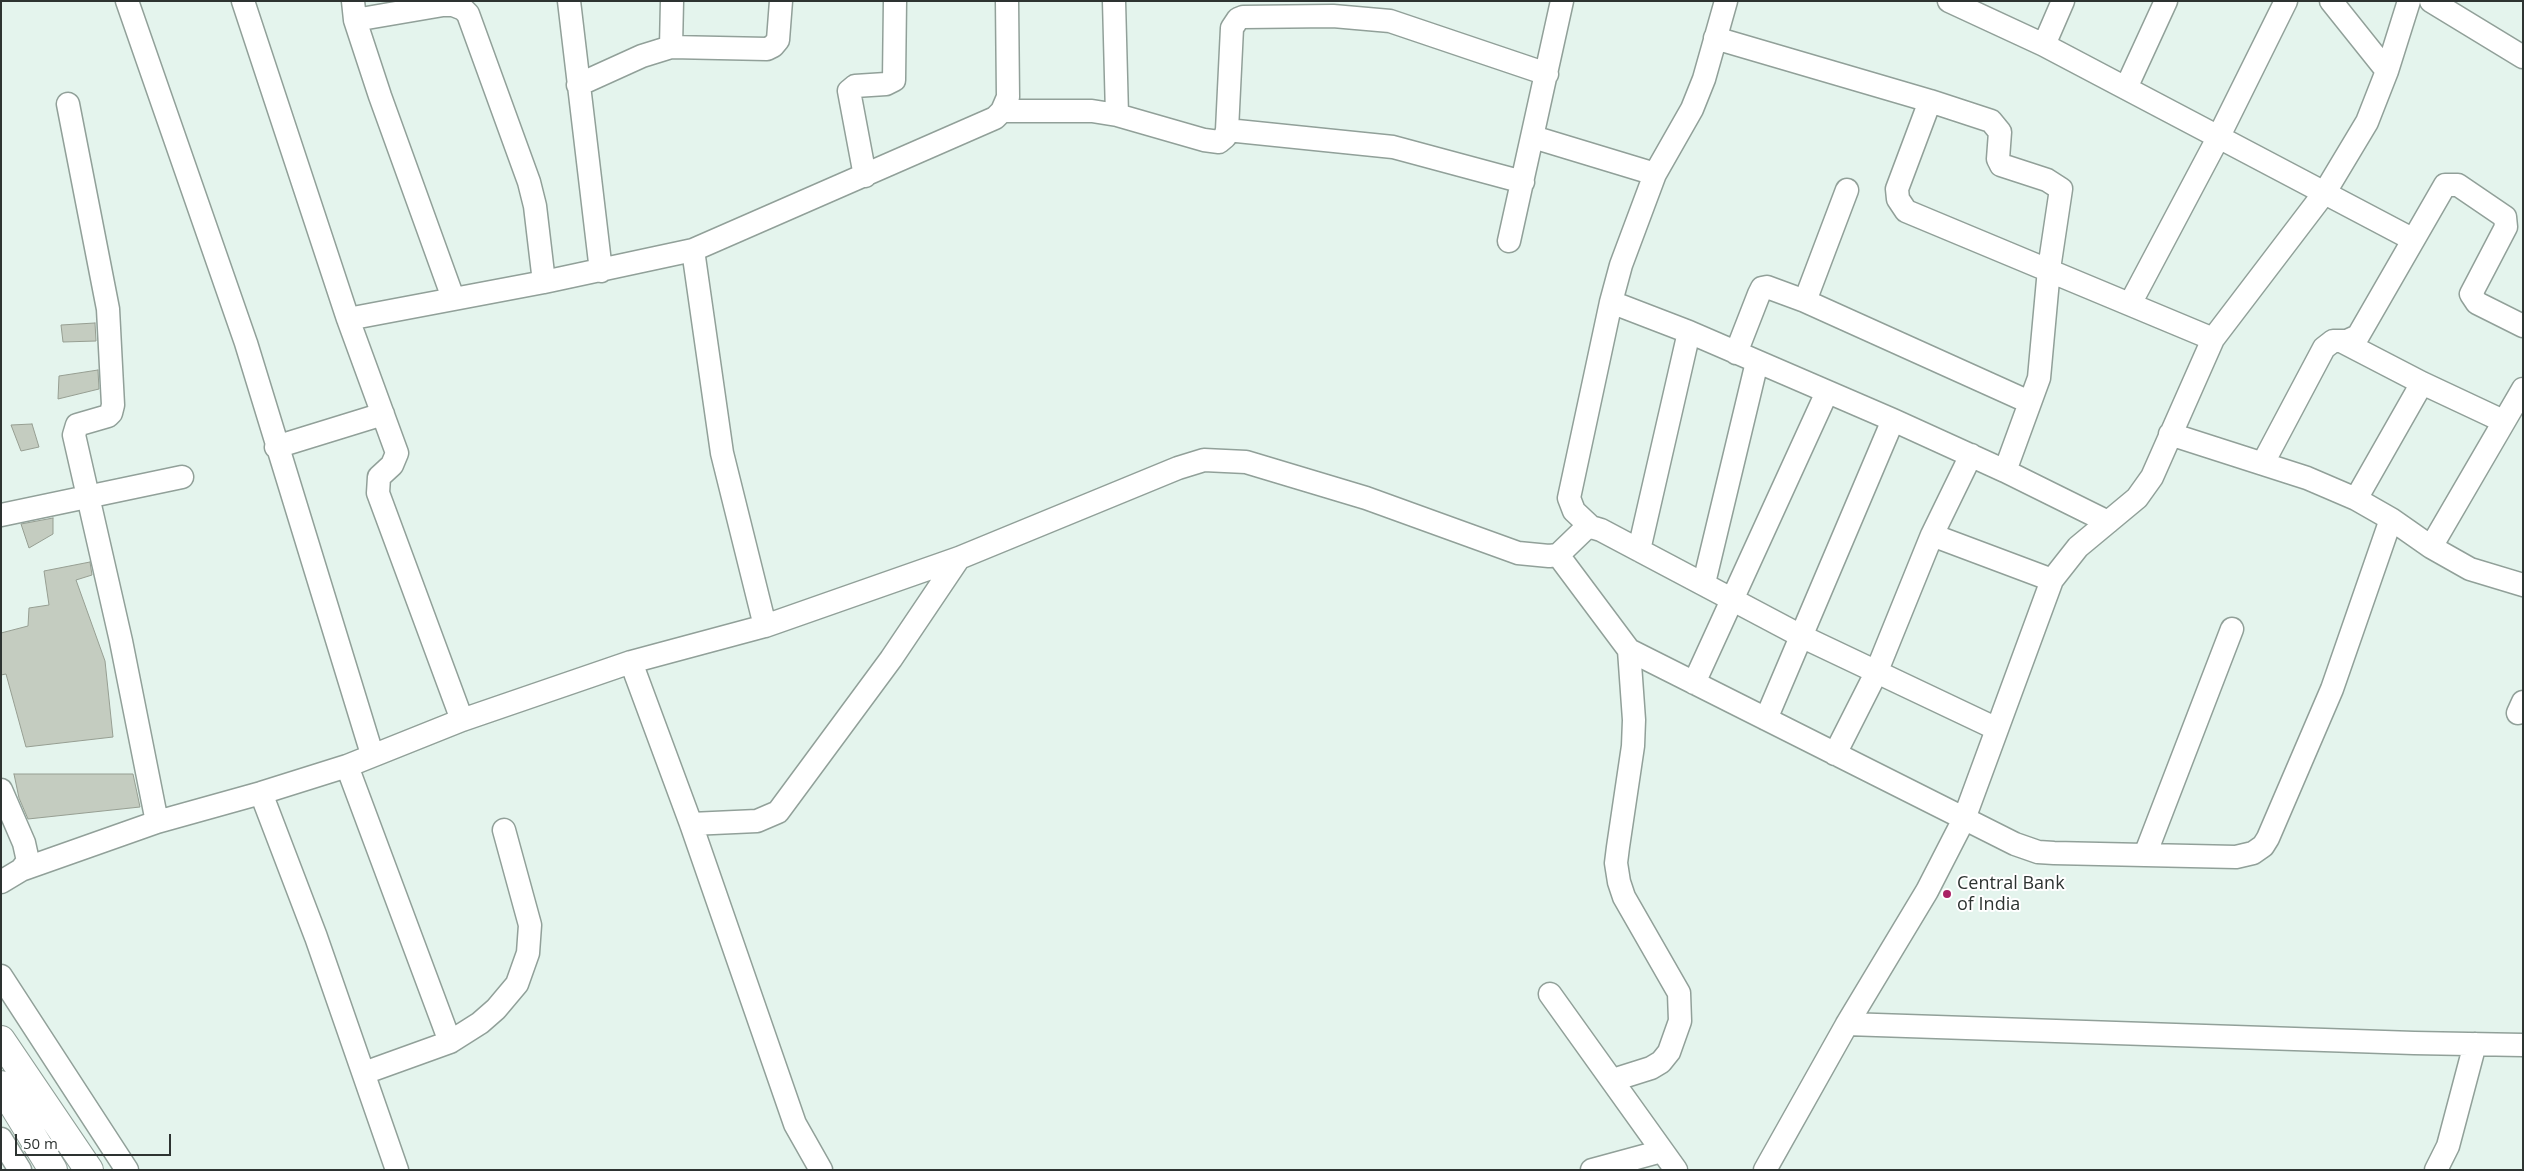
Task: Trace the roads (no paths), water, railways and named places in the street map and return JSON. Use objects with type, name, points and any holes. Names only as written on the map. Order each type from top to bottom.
[{"type":"main road","points":[[1,1040],[88,1170]]},
{"type":"main road","points":[[1,1085],[53,1170]]},
{"type":"street","points":[[127,1],[246,343],[276,447],[372,754]]},
{"type":"street","points":[[243,1],[348,319],[397,453],[392,466],[379,477],[378,493],[462,720]]},
{"type":"street","points":[[569,1],[601,271]]},
{"type":"street","points":[[671,47],[672,1]]},
{"type":"street","points":[[578,85],[642,56],[671,47],[767,49],[778,40],[781,1]]},
{"type":"street","points":[[865,176],[849,90],[856,86],[886,84],[894,80],[895,1]]},
{"type":"street","points":[[348,319],[601,271],[693,250],[995,118],[1002,111],[1008,98],[1008,1]]},
{"type":"street","points":[[1114,1],[1118,115]]},
{"type":"street","points":[[1509,241],[1548,74],[1562,1]]},
{"type":"street","points":[[1726,1],[1692,109],[1654,174],[1621,265],[1610,302],[1569,498],[1574,511],[1591,527],[1601,530],[1704,583],[1803,637],[1997,730]]},
{"type":"street","points":[[1949,1],[2044,45],[2412,239]]},
{"type":"street","points":[[2044,45],[2063,1]]},
{"type":"street","points":[[2126,88],[2166,1]]},
{"type":"street","points":[[2130,304],[2218,138],[2286,1]]},
{"type":"street","points":[[2331,1],[2388,72]]},
{"type":"street","points":[[1765,1170],[1847,1024],[1927,892],[1964,819],[2052,580],[2078,547],[2143,491],[2152,477],[2213,338],[2325,192],[2367,122],[2388,72],[2409,1]]},
{"type":"street","points":[[2431,1],[2523,57]]},
{"type":"street","points":[[453,298],[380,96],[354,11],[453,5],[463,9],[468,14],[529,182],[535,206],[544,282]]},
{"type":"street","points":[[1002,111],[1070,110],[1118,115],[1212,142],[1219,142],[1225,137],[1227,130],[1232,28],[1238,19],[1243,17],[1340,16],[1390,21],[1548,74]]},
{"type":"street","points":[[1715,38],[1930,101],[1991,121],[2000,132],[1998,159],[2001,165],[2047,180],[2061,189],[2049,269],[2042,364],[2039,378],[2005,471]]},
{"type":"street","points":[[1930,101],[1898,183],[1898,199],[1906,210],[2213,338]]},
{"type":"street","points":[[68,104],[108,309],[113,405],[111,413],[82,423],[74,429],[121,641],[157,822]]},
{"type":"street","points":[[1227,130],[1393,147],[1523,182]]},
{"type":"street","points":[[1533,137],[1654,174]]},
{"type":"street","points":[[2263,463],[2324,348],[2333,341],[2354,340],[2364,327],[2412,239],[2445,184],[2458,185],[2505,217],[2506,227],[2471,294],[2476,304],[2523,326]]},
{"type":"street","points":[[1805,301],[1847,190]]},
{"type":"street","points":[[693,250],[722,453],[766,626]]},
{"type":"street","points":[[1736,353],[1762,288],[1773,289],[1805,301],[2029,402]]},
{"type":"street","points":[[1610,302],[1690,332],[1893,420],[2005,471],[2108,522]]},
{"type":"street","points":[[1639,550],[1690,332]]},
{"type":"street","points":[[2341,341],[2422,383],[2503,421]]},
{"type":"street","points":[[1704,583],[1757,362]]},
{"type":"street","points":[[2356,500],[2422,383]]},
{"type":"street","points":[[2431,547],[2523,389]]},
{"type":"street","points":[[1694,683],[1827,392]]},
{"type":"street","points":[[276,447],[383,414]]},
{"type":"street","points":[[1766,719],[1803,637],[1893,420]]},
{"type":"street","points":[[2170,434],[2307,478],[2356,500],[2391,519],[2431,547],[2470,568],[2523,585]]},
{"type":"street","points":[[1835,754],[1876,673],[1932,535],[1971,455]]},
{"type":"street","points":[[1,882],[21,870],[157,822],[261,793],[347,766],[372,754],[462,720],[631,662],[766,626],[959,558],[1178,468],[1204,460],[1223,459],[1246,462],[1366,498],[1518,553],[1558,555],[1581,532],[1591,527]]},
{"type":"street","points":[[1,515],[182,477]]},
{"type":"street","points":[[1558,555],[1629,650],[2016,844],[2038,852],[2236,857],[2253,853],[2263,846],[2332,688],[2391,519]]},
{"type":"street","points":[[1932,535],[2052,580]]},
{"type":"street","points":[[691,824],[757,821],[778,812],[891,659],[959,558]]},
{"type":"street","points":[[2145,855],[2232,628]]},
{"type":"street","points":[[1613,1080],[1651,1068],[1661,1062],[1669,1052],[1680,1021],[1679,993],[1624,897],[1616,863],[1633,746],[1634,720],[1629,650]]},
{"type":"street","points":[[631,662],[691,824],[795,1124],[821,1170]]},
{"type":"street","points":[[347,766],[450,1042]]},
{"type":"street","points":[[1,790],[27,853],[28,861],[21,870]]},
{"type":"street","points":[[261,793],[316,937],[397,1170]]},
{"type":"street","points":[[364,1072],[450,1042],[480,1023],[509,995],[517,984],[528,953],[530,925],[527,908],[504,830]]},
{"type":"street","points":[[1,976],[127,1170]]},
{"type":"street","points":[[1550,994],[1676,1170]]},
{"type":"street","points":[[1847,1024],[2523,1045]]},
{"type":"street","points":[[2436,1170],[2448,1146],[2475,1044]]},
{"type":"street","points":[[1,1139],[20,1170]]},
{"type":"street","points":[[1592,1170],[1662,1151]]},
{"type":"place","name":"Central Bank of India","points":[[1947,894]]}]
